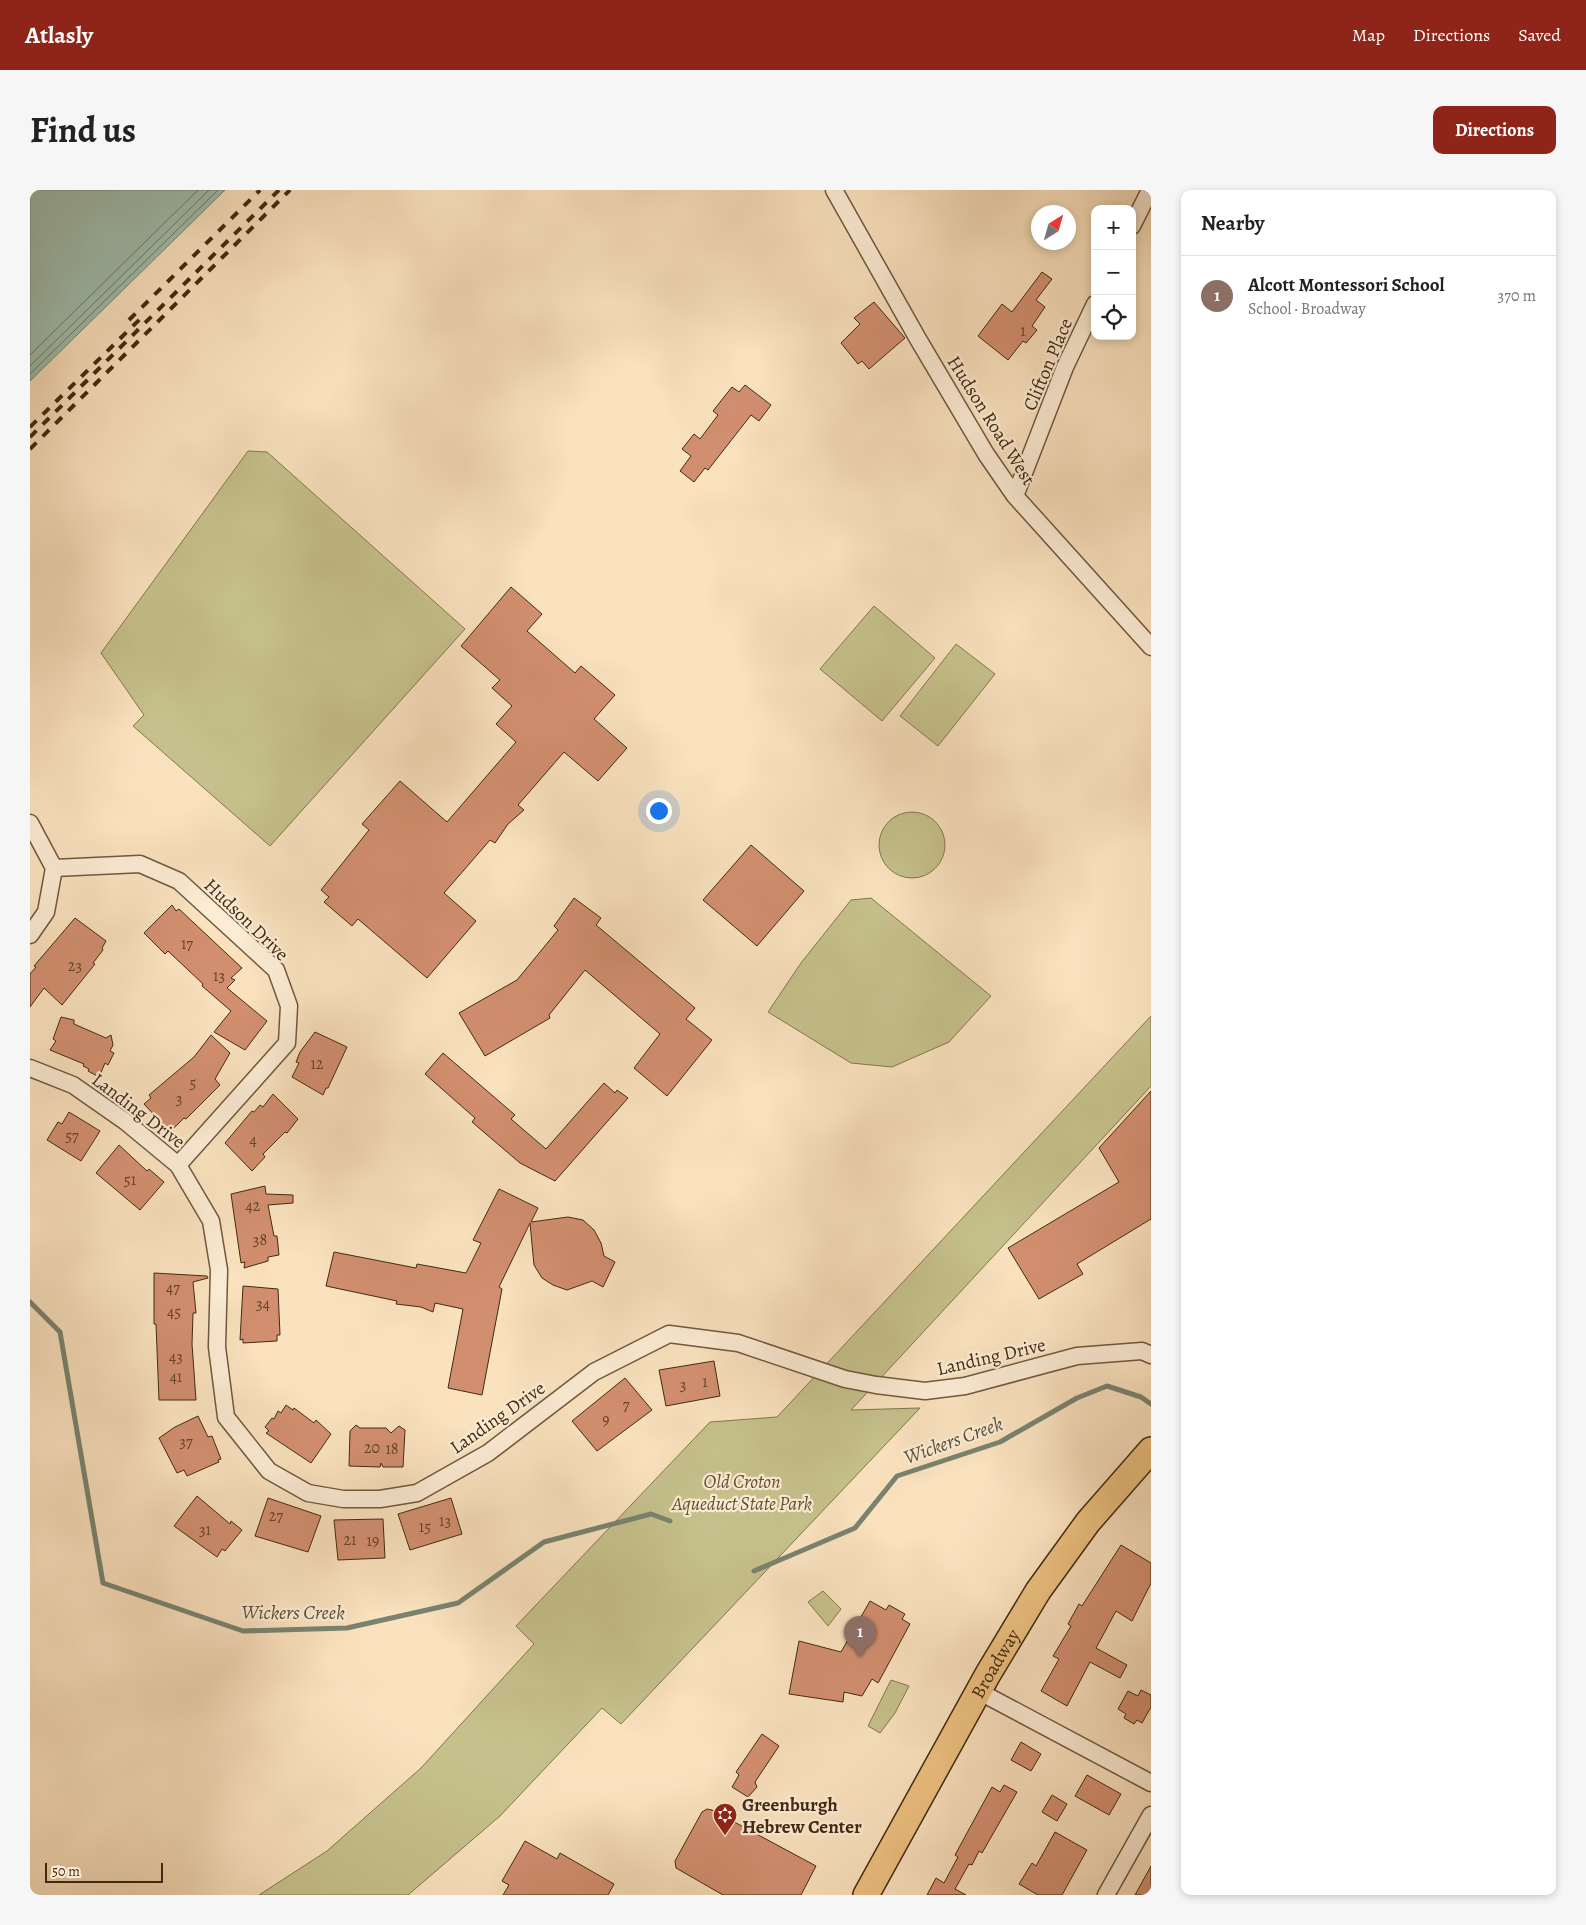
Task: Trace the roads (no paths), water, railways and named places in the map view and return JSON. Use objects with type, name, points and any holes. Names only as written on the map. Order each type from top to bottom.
[{"type":"main road","name":"Broadway","points":[[866,1895],[980,1692],[988,1674],[1038,1591],[1088,1522],[1151,1450]]},
{"type":"street","name":"Hudson Road West","points":[[834,190],[918,339],[986,454],[1015,496],[1151,647]]},
{"type":"street","points":[[1136,218],[1150,190]]},
{"type":"street","name":"Clifton Place","points":[[1015,496],[1064,367],[1091,312]]},
{"type":"street","points":[[30,824],[54,868],[46,912],[30,935]]},
{"type":"street","name":"Hudson Drive","points":[[54,868],[140,864],[179,881],[276,970],[289,1006],[287,1043],[178,1165]]},
{"type":"street","name":"Landing Drive","points":[[30,1068],[73,1086],[126,1122],[178,1165],[211,1221],[219,1270],[217,1347],[226,1417],[269,1471],[308,1493],[343,1499],[380,1499],[416,1493],[488,1453],[594,1372],[669,1334],[738,1343],[845,1379],[916,1390],[966,1386],[1077,1356],[1142,1351],[1151,1355]]},
{"type":"street","points":[[980,1692],[1151,1783]]},
{"type":"street","points":[[1106,1895],[1151,1815]]},
{"type":"water","points":[[30,190],[225,190],[30,381]]},
{"type":"waterway","name":"Wickers Creek","points":[[30,1302],[60,1332],[103,1583],[243,1631],[347,1628],[458,1603],[544,1542],[651,1514],[670,1521]]},
{"type":"waterway","name":"Wickers Creek","points":[[754,1571],[855,1528],[897,1476],[1000,1442],[1077,1398],[1107,1386],[1141,1397],[1151,1404]]},
{"type":"railway","points":[[129,320],[260,190]]},
{"type":"railway","points":[[30,437],[279,190]]},
{"type":"railway","points":[[30,449],[290,190]]},
{"type":"railway","points":[[30,427],[140,319]]},
{"type":"place","name":"Alcott Montessori School","points":[[860,1657]]},
{"type":"place","name":"Greenburgh Hebrew Center","points":[[725,1836]]},
{"type":"park label","name":"Old Croton Aqueduct State Park","points":[[742,1492]]}]
